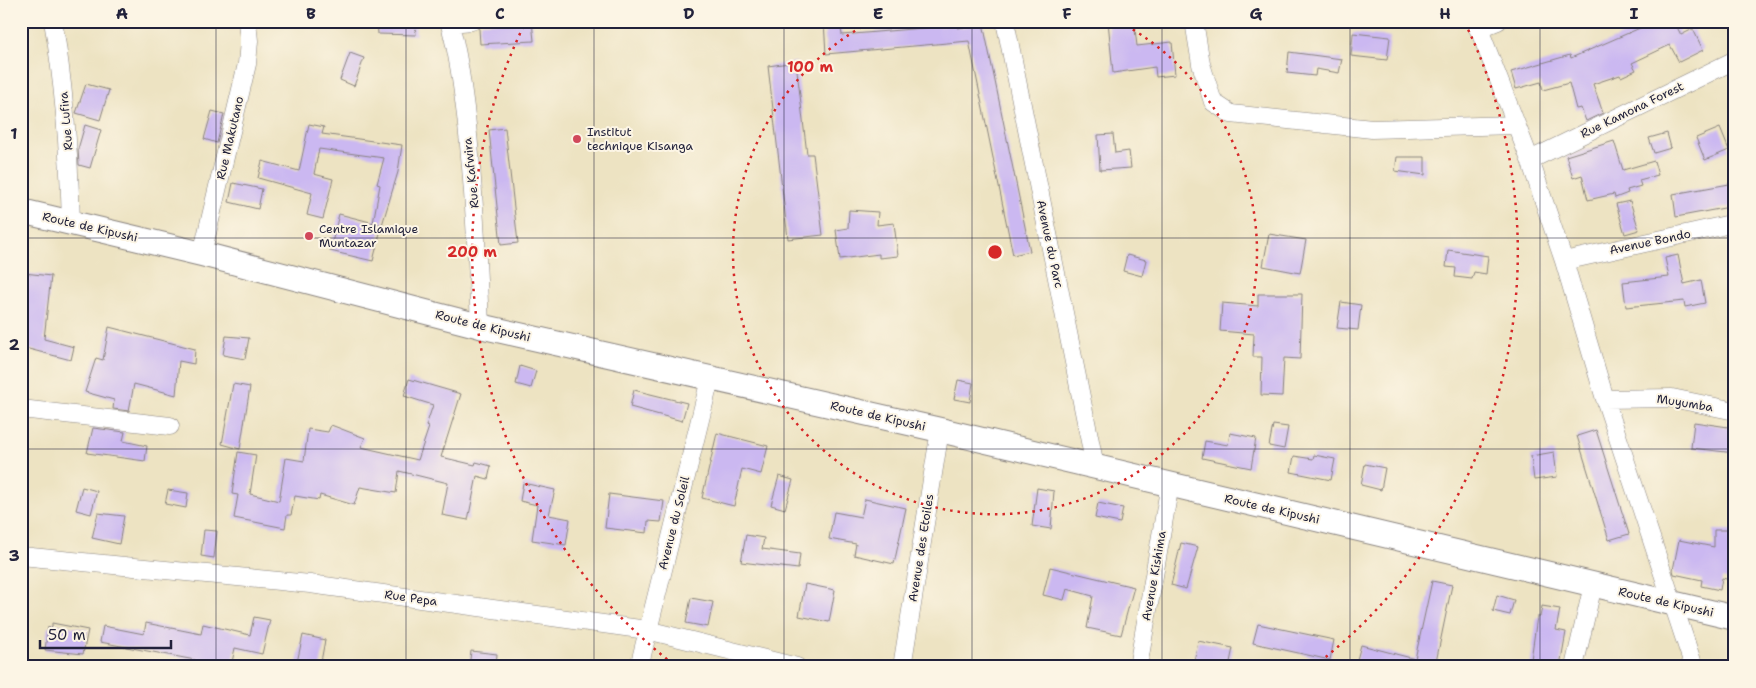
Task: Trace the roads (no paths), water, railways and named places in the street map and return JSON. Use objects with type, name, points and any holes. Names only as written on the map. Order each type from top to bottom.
[{"type":"main road","name":"Route de Kipushi","points":[[21,211],[202,254],[480,326],[1095,466],[1735,618]]},
{"type":"street","name":"Rue Lufira","points":[[53,21],[63,79],[69,152],[70,222]]},
{"type":"street","name":"Rue Makutano","points":[[202,254],[247,64],[250,41],[247,21]]},
{"type":"street","points":[[450,22],[472,21]]},
{"type":"street","name":"Avenue du Parc","points":[[1005,21],[1095,466]]},
{"type":"street","points":[[1194,21],[1201,64],[1213,102],[1231,114],[1372,129],[1515,124]]},
{"type":"street","points":[[1498,21],[1477,25],[1530,160],[1564,261],[1605,399],[1694,667]]},
{"type":"street","name":"Rue Kafwira","points":[[450,22],[461,79],[470,150],[476,221],[480,326]]},
{"type":"street","name":"Rue Kamona Forest","points":[[1530,160],[1735,60]]},
{"type":"street","name":"Avenue Bondo","points":[[1564,261],[1735,223]]},
{"type":"street","name":"Avenue du Soleil","points":[[639,667],[710,379]]},
{"type":"street","name":"Muyumba","points":[[1605,399],[1672,398],[1735,411]]},
{"type":"street","points":[[21,409],[170,426]]},
{"type":"street","name":"Avenue des Etoiles","points":[[902,667],[940,430]]},
{"type":"street","name":"Avenue Kishima","points":[[1138,667],[1170,484]]},
{"type":"street","name":"Rue Pepa","points":[[21,556],[310,584],[647,630],[797,667]]},
{"type":"street","points":[[1574,667],[1593,585]]},
{"type":"place","name":"Institut technique Kisanga","points":[[577,139]]},
{"type":"place","name":"Centre Islamique Muntazar","points":[[309,236]]}]
